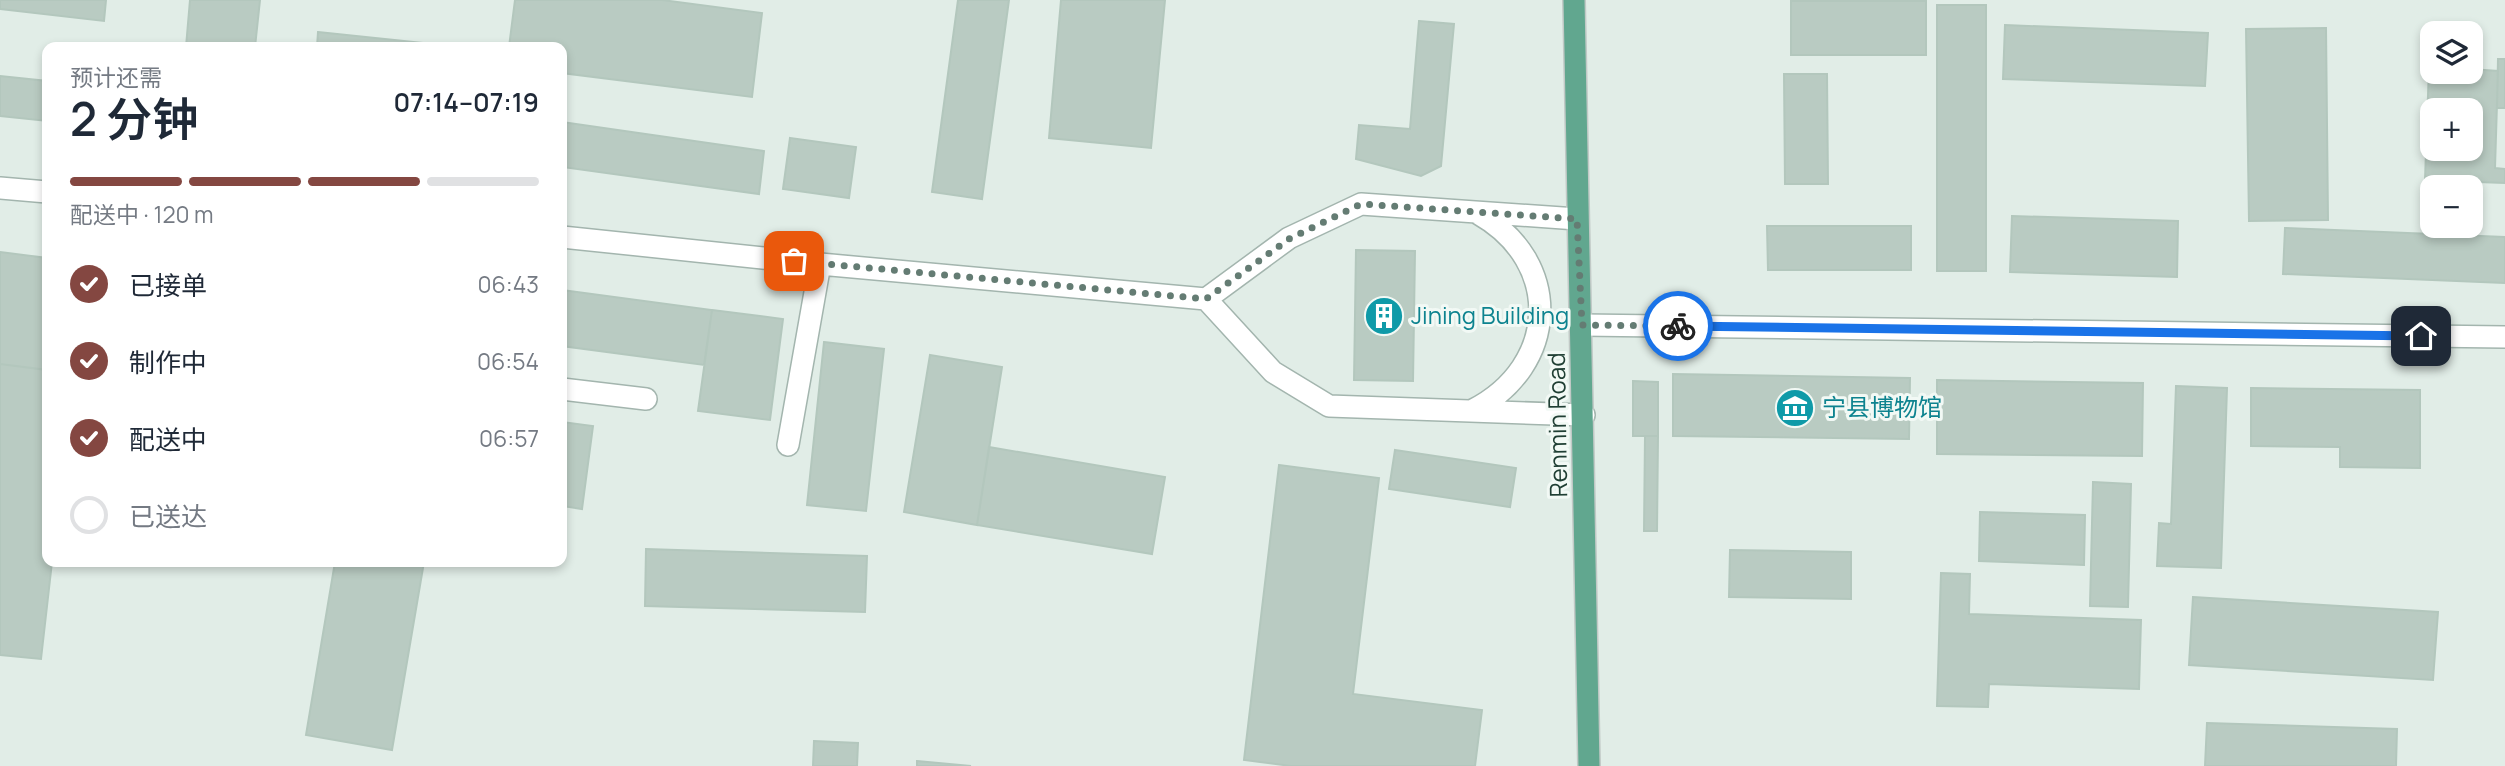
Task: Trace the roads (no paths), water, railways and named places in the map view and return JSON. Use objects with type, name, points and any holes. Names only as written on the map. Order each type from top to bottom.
[{"type":"main road","name":"Renmin Road","points":[[1574,0],[1590,766]]},
{"type":"street","points":[[0,188],[42,192]]},
{"type":"street","points":[[567,238],[820,264],[1206,299],[1289,239],[1361,204],[1577,219]]},
{"type":"street","points":[[1471,411],[1492,400],[1510,385],[1524,366],[1534,345],[1540,299],[1535,277],[1526,257],[1513,239],[1477,212]]},
{"type":"street","points":[[788,445],[820,264]]},
{"type":"street","points":[[1206,299],[1273,372],[1329,406],[1584,415]]},
{"type":"street","points":[[1582,325],[2505,338]]},
{"type":"street","points":[[567,390],[646,399]]},
{"type":"place","name":"Jining Building","points":[[1384,316]]},
{"type":"place","name":"宁县博物馆","points":[[1795,408]]}]
